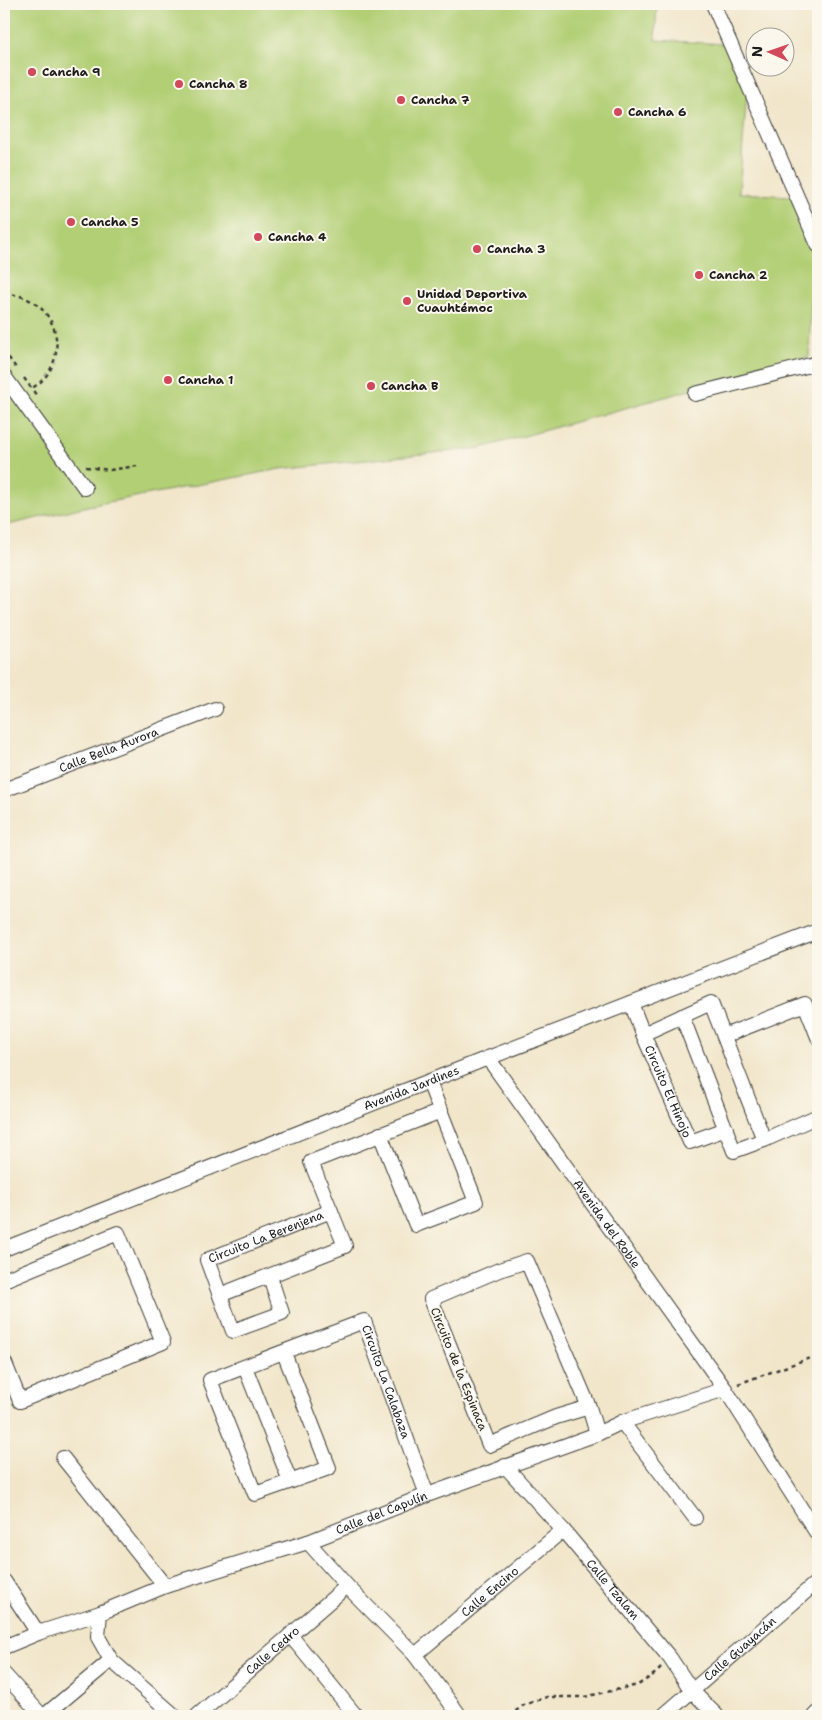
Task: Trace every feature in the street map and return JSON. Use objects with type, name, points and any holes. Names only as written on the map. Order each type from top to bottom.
[{"type":"street","points":[[713,4],[818,245]]},
{"type":"street","points":[[695,394],[818,364]]},
{"type":"street","points":[[4,376],[85,488]]},
{"type":"street","name":"Calle Bella Aurora","points":[[4,790],[215,709]]},
{"type":"street","name":"Avenida Jardines","points":[[4,1249],[488,1058],[818,931]]},
{"type":"street","name":"Circuito El Hinojo","points":[[643,1034],[711,1002],[764,1140]]},
{"type":"street","name":"Circuito El Hinojo","points":[[632,1003],[643,1034],[690,1142],[726,1129]]},
{"type":"street","points":[[724,1036],[805,1004],[818,1037]]},
{"type":"street","points":[[682,1016],[734,1151],[818,1116]]},
{"type":"street","name":"Avenida del Roble","points":[[488,1058],[725,1389],[818,1535]]},
{"type":"street","points":[[380,1134],[416,1225],[476,1202],[430,1082]]},
{"type":"street","name":"Circuito La Berenjena","points":[[220,1295],[345,1246],[311,1162],[440,1111]]},
{"type":"street","name":"Circuito La Berenjena","points":[[270,1277],[282,1313],[233,1331],[207,1260],[331,1211]]},
{"type":"street","points":[[4,1280],[118,1233],[163,1342],[20,1401],[4,1361]]},
{"type":"street","name":"Circuito de la Espinaca","points":[[589,1407],[556,1417],[490,1445],[430,1299],[527,1261],[589,1407],[597,1434]]},
{"type":"street","name":"Circuito La Calabaza","points":[[284,1352],[329,1468],[255,1494],[210,1380],[364,1321],[427,1495]]},
{"type":"street","points":[[246,1367],[290,1481]]},
{"type":"street","name":"Calle del Capulín","points":[[4,1647],[38,1633],[100,1614],[165,1586],[308,1542],[427,1495],[597,1434],[622,1422],[725,1389]]},
{"type":"street","points":[[622,1422],[695,1518]]},
{"type":"street","points":[[63,1458],[165,1586]]},
{"type":"street","name":"Calle Tzalam","points":[[506,1466],[564,1530],[670,1658],[692,1691],[717,1716]]},
{"type":"street","name":"Calle Encino","points":[[415,1655],[564,1530]]},
{"type":"street","points":[[308,1542],[347,1586],[415,1655],[460,1716]]},
{"type":"street","points":[[4,1581],[38,1633]]},
{"type":"street","name":"Calle Guayacán","points":[[663,1716],[818,1581]]},
{"type":"street","name":"Calle Cedro","points":[[198,1716],[347,1586]]},
{"type":"street","points":[[100,1614],[98,1637],[110,1660],[175,1716]]},
{"type":"street","points":[[290,1635],[356,1716]]},
{"type":"street","points":[[4,1674],[43,1716],[110,1660]]},
{"type":"street","points":[[815,1716],[818,1713]]},
{"type":"path","points":[[4,295],[25,297],[40,307],[49,316],[56,332],[57,350],[52,367],[40,384],[32,388]]},
{"type":"path","points":[[4,351],[39,400]]},
{"type":"path","points":[[81,463],[87,467],[110,470],[137,466]]},
{"type":"path","points":[[725,1389],[818,1355]]},
{"type":"path","points":[[509,1716],[524,1705],[548,1697],[584,1697],[638,1685],[656,1674],[670,1658]]},
{"type":"green space","name":"Unidad Deportiva Cuauhtémoc","points":[[4,4],[657,4],[655,40],[725,44],[747,91],[739,193],[791,196],[813,246],[809,357],[481,448],[280,469],[88,506],[4,526]]},
{"type":"place","name":"Cancha 9","points":[[32,72]]},
{"type":"place","name":"Cancha 8","points":[[179,84]]},
{"type":"place","name":"Cancha 7","points":[[401,100]]},
{"type":"place","name":"Cancha 6","points":[[618,112]]},
{"type":"place","name":"Cancha 5","points":[[71,222]]},
{"type":"place","name":"Cancha 4","points":[[258,237]]},
{"type":"place","name":"Cancha 3","points":[[477,249]]},
{"type":"place","name":"Cancha 2","points":[[699,275]]},
{"type":"place","name":"Unidad Deportiva Cuauhtémoc","points":[[407,301]]},
{"type":"place","name":"Cancha 1","points":[[168,380]]},
{"type":"place","name":"Cancha B","points":[[371,386]]}]
